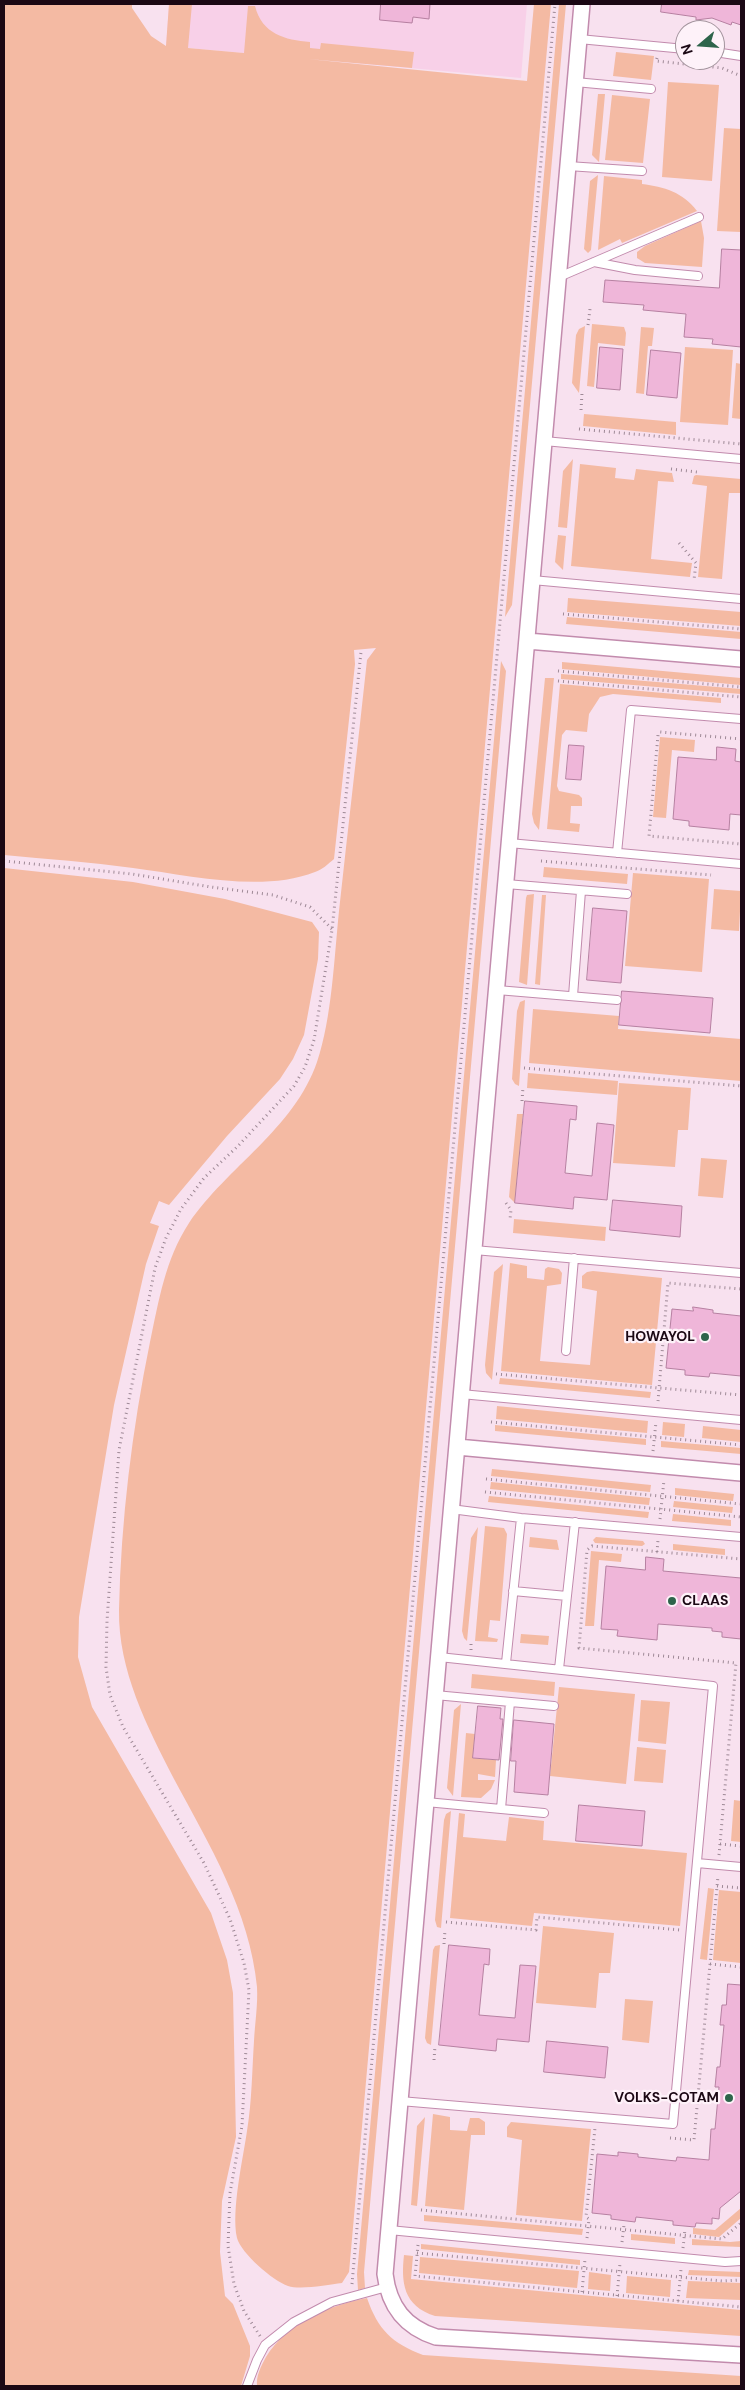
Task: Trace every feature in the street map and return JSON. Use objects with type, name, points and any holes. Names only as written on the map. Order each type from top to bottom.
[{"type":"street","points":[[582,4],[385,2274],[391,2303],[409,2325],[422,2333],[436,2337],[741,2355]]},
{"type":"street","points":[[527,641],[741,659]]},
{"type":"street","points":[[457,1447],[741,1473]]},
{"type":"lane","points":[[579,39],[675,48]]},
{"type":"lane","points":[[725,54],[741,56]]},
{"type":"lane","points":[[576,82],[651,89]]},
{"type":"lane","points":[[568,166],[642,171]]},
{"type":"lane","points":[[558,277],[699,217]]},
{"type":"lane","points":[[594,262],[635,270],[698,276]]},
{"type":"lane","points":[[544,441],[741,459]]},
{"type":"lane","points":[[532,580],[741,599]]},
{"type":"lane","points":[[617,853],[631,710],[741,719]]},
{"type":"lane","points":[[509,843],[741,864]]},
{"type":"lane","points":[[506,884],[627,894]]},
{"type":"lane","points":[[573,996],[581,891]]},
{"type":"lane","points":[[497,990],[617,1000]]},
{"type":"lane","points":[[474,1250],[741,1273]]},
{"type":"lane","points":[[566,1351],[574,1258]]},
{"type":"lane","points":[[462,1394],[741,1420]]},
{"type":"lane","points":[[452,1510],[521,1518],[741,1537]]},
{"type":"lane","points":[[506,1663],[521,1518]]},
{"type":"lane","points":[[560,1669],[575,1522]]},
{"type":"lane","points":[[513,1591],[567,1596]]},
{"type":"lane","points":[[400,2101],[673,2124],[713,1686],[439,1657]]},
{"type":"lane","points":[[435,1695],[554,1706]]},
{"type":"lane","points":[[501,1809],[510,1702]]},
{"type":"lane","points":[[426,1802],[544,1813]]},
{"type":"lane","points":[[697,1862],[741,1866]]},
{"type":"lane","points":[[389,2230],[725,2262],[741,2261]]},
{"type":"lane","points":[[247,2386],[257,2360],[265,2346],[310,2313],[353,2295],[387,2287]]},
{"type":"path","points":[[353,2295],[352,2273],[358,2204],[555,4]]},
{"type":"path","points":[[588,324],[590,309]]},
{"type":"path","points":[[581,410],[582,393]]},
{"type":"path","points":[[579,429],[741,444]]},
{"type":"path","points":[[671,469],[697,472]]},
{"type":"path","points":[[678,543],[696,563],[694,580]]},
{"type":"path","points":[[563,614],[741,629]]},
{"type":"path","points":[[265,2346],[244,2311],[234,2284],[228,2246],[230,2193],[242,2126],[249,1990],[244,1963],[230,1919],[204,1863],[123,1727],[110,1696],[106,1667],[107,1622],[119,1450],[155,1268],[166,1238],[181,1210],[204,1178],[238,1146],[294,1086],[305,1066],[314,1040],[332,930],[361,652]]},
{"type":"path","points":[[558,671],[741,687]]},
{"type":"path","points":[[558,681],[741,697]]},
{"type":"path","points":[[741,739],[660,732],[658,735],[649,836],[741,844]]},
{"type":"path","points":[[4,861],[132,874],[273,895],[310,907],[332,930]]},
{"type":"path","points":[[541,861],[713,875]]},
{"type":"path","points":[[524,1068],[741,1086]]},
{"type":"path","points":[[522,1101],[523,1087]]},
{"type":"path","points":[[506,1203],[511,1210],[510,1219]]},
{"type":"path","points":[[658,1398],[668,1283],[741,1289]]},
{"type":"path","points":[[496,1374],[659,1389],[666,1387],[741,1395]]},
{"type":"path","points":[[654,1446],[656,1421]]},
{"type":"path","points":[[492,1422],[741,1445]]},
{"type":"path","points":[[486,1479],[741,1504]]},
{"type":"path","points":[[660,1519],[663,1486]]},
{"type":"path","points":[[485,1492],[741,1517]]},
{"type":"path","points":[[657,1552],[658,1542]]},
{"type":"path","points":[[720,1852],[736,1663],[579,1648],[587,1550],[592,1546],[741,1559],[741,1552]]},
{"type":"path","points":[[720,1844],[741,1846]]},
{"type":"path","points":[[717,1886],[741,1888]]},
{"type":"path","points":[[446,1922],[536,1930],[537,1917],[680,1930]]},
{"type":"path","points":[[444,1944],[446,1930]]},
{"type":"path","points":[[710,1964],[741,1967]]},
{"type":"path","points":[[434,2060],[435,2046]]},
{"type":"path","points":[[582,2292],[589,2219],[586,2217],[596,2117]]},
{"type":"path","points":[[421,2210],[490,2215],[722,2239],[741,2223]]},
{"type":"path","points":[[418,2245],[415,2276],[741,2306]]},
{"type":"path","points":[[417,2253],[723,2281],[741,2280]]},
{"type":"path","points":[[617,2296],[620,2263]]},
{"type":"path","points":[[678,2301],[681,2269]]},
{"type":"shaded area","points":[[4,4],[132,4],[132,8],[151,36],[166,46],[169,4],[192,4],[188,48],[244,53],[248,6],[255,6],[258,16],[269,29],[283,37],[310,42],[310,48],[320,49],[321,43],[414,52],[412,68],[308,59],[527,81],[534,4],[551,4],[349,2272],[342,2283],[329,2285],[300,2288],[282,2283],[266,2273],[251,2258],[237,2238],[236,2200],[250,2108],[257,2007],[257,1987],[253,1959],[237,1905],[226,1879],[164,1759],[136,1698],[123,1654],[119,1610],[128,1475],[150,1342],[168,1266],[189,1223],[204,1203],[259,1147],[293,1108],[306,1086],[317,1062],[322,1045],[332,988],[367,660],[376,648],[354,650],[355,664],[334,859],[320,870],[294,878],[249,882],[201,878],[101,864],[4,855]]},
{"type":"shaded area","points":[[169,4],[527,4],[521,78],[166,46]]},
{"type":"shaded area","points":[[559,4],[566,4],[512,605],[505,617]]},
{"type":"shaded area","points":[[616,52],[654,56],[651,80],[613,76]]},
{"type":"shaded area","points":[[668,82],[719,85],[712,181],[662,177]]},
{"type":"shaded area","points":[[598,94],[605,94],[599,162],[592,155]]},
{"type":"shaded area","points":[[612,95],[650,99],[643,163],[605,160]]},
{"type":"shaded area","points":[[724,128],[741,129],[741,232],[717,231]]},
{"type":"shaded area","points":[[598,175],[591,250],[588,253],[584,249],[590,181]]},
{"type":"shaded area","points":[[604,176],[642,180],[642,184],[665,189],[679,195],[686,199],[697,211],[622,243],[620,239],[598,250]]},
{"type":"shaded area","points":[[701,221],[704,238],[702,267],[645,263],[637,258],[637,252],[645,246]]},
{"type":"shaded area","points":[[592,324],[624,327],[626,333],[625,346],[598,343],[594,387],[587,386]]},
{"type":"shaded area","points":[[585,326],[579,393],[572,383],[576,335],[579,329]]},
{"type":"shaded area","points":[[641,327],[654,328],[652,346],[648,346],[644,394],[636,393]]},
{"type":"shaded area","points":[[685,347],[733,350],[728,425],[680,422]]},
{"type":"shaded area","points":[[736,363],[741,364],[741,419],[732,418]]},
{"type":"shaded area","points":[[584,414],[676,422],[676,435],[583,426]]},
{"type":"shaded area","points":[[573,459],[567,528],[558,527],[563,471]]},
{"type":"shaded area","points":[[580,464],[616,468],[615,478],[634,480],[636,469],[672,473],[674,482],[658,481],[651,559],[692,563],[690,577],[571,566]]},
{"type":"shaded area","points":[[696,475],[741,479],[740,493],[729,493],[722,579],[698,577],[707,486],[692,484]]},
{"type":"shaded area","points":[[558,535],[566,536],[563,570],[555,562]]},
{"type":"shaded area","points":[[568,598],[741,612],[741,626],[567,612]]},
{"type":"shaded area","points":[[567,617],[741,632],[741,639],[566,624]]},
{"type":"shaded area","points":[[501,661],[506,671],[364,2272],[365,2288],[358,2290],[357,2274]]},
{"type":"shaded area","points":[[562,662],[741,678],[741,685],[562,669]]},
{"type":"shaded area","points":[[561,674],[741,689],[741,694],[561,679]]},
{"type":"shaded area","points":[[545,678],[554,678],[539,830],[534,823],[532,814]]},
{"type":"shaded area","points":[[560,684],[721,698],[721,703],[613,694],[600,697],[589,714],[587,732],[566,730],[562,735],[557,786],[559,791],[579,795],[582,798],[582,806],[571,806],[570,823],[580,824],[579,832],[547,829]]},
{"type":"shaded area","points":[[660,737],[695,740],[694,752],[672,750],[666,818],[653,817]]},
{"type":"shaded area","points":[[544,867],[628,874],[627,884],[543,877]]},
{"type":"shaded area","points":[[4,868],[133,882],[225,899],[312,922],[319,932],[318,959],[304,1035],[293,1059],[280,1079],[227,1136],[169,1205],[159,1201],[150,1223],[159,1226],[146,1264],[114,1405],[79,1617],[78,1657],[92,1707],[211,1913],[227,1960],[233,1993],[236,2137],[222,2201],[220,2252],[225,2296],[233,2304],[250,2346],[250,2356],[241,2386],[4,2386]]},
{"type":"shaded area","points":[[633,873],[709,879],[702,972],[625,966]]},
{"type":"shaded area","points":[[714,889],[741,891],[739,931],[711,929]]},
{"type":"shaded area","points":[[534,894],[527,985],[519,982],[526,898],[527,895]]},
{"type":"shaded area","points":[[542,895],[546,895],[540,985],[535,984]]},
{"type":"shaded area","points":[[525,1000],[519,1086],[512,1079],[517,1011],[520,1002]]},
{"type":"shaded area","points":[[533,1009],[619,1016],[618,1029],[741,1039],[741,1081],[529,1063]]},
{"type":"shaded area","points":[[528,1073],[618,1081],[617,1095],[527,1088]]},
{"type":"shaded area","points":[[619,1083],[691,1088],[688,1130],[678,1130],[675,1167],[613,1163]]},
{"type":"shaded area","points":[[517,1114],[523,1114],[515,1203],[509,1197]]},
{"type":"shaded area","points":[[701,1158],[727,1160],[723,1198],[698,1196]]},
{"type":"shaded area","points":[[514,1219],[606,1227],[605,1241],[513,1233]]},
{"type":"shaded area","points":[[510,1263],[527,1266],[527,1278],[544,1280],[545,1269],[548,1267],[559,1269],[562,1273],[561,1284],[547,1286],[540,1361],[590,1365],[597,1291],[582,1288],[582,1276],[587,1272],[662,1278],[652,1385],[501,1371]]},
{"type":"shaded area","points":[[503,1264],[492,1380],[486,1373],[485,1365],[494,1272]]},
{"type":"shaded area","points":[[500,1378],[651,1392],[650,1398],[499,1384]]},
{"type":"shaded area","points":[[497,1406],[648,1421],[647,1433],[496,1419]]},
{"type":"shaded area","points":[[663,1422],[685,1424],[684,1437],[662,1435]]},
{"type":"shaded area","points":[[495,1425],[646,1439],[646,1445],[495,1431]]},
{"type":"shaded area","points":[[703,1426],[741,1430],[741,1442],[702,1438]]},
{"type":"shaded area","points":[[661,1441],[741,1448],[741,1454],[661,1447]]},
{"type":"shaded area","points":[[492,1469],[651,1485],[650,1492],[491,1476]]},
{"type":"shaded area","points":[[491,1482],[650,1498],[649,1505],[490,1489]]},
{"type":"shaded area","points":[[675,1488],[734,1494],[733,1501],[675,1495]]},
{"type":"shaded area","points":[[489,1496],[649,1512],[648,1518],[488,1502]]},
{"type":"shaded area","points":[[674,1501],[733,1507],[732,1513],[673,1507]]},
{"type":"shaded area","points":[[673,1514],[731,1520],[731,1526],[672,1521]]},
{"type":"shaded area","points":[[485,1526],[504,1528],[507,1534],[500,1621],[490,1620],[488,1637],[498,1639],[497,1642],[475,1641]]},
{"type":"shaded area","points":[[478,1527],[467,1641],[462,1631],[471,1538]]},
{"type":"shaded area","points":[[530,1537],[557,1540],[559,1550],[529,1547]]},
{"type":"shaded area","points":[[596,1537],[643,1541],[645,1544],[642,1546],[595,1543],[593,1540]]},
{"type":"shaded area","points":[[673,1544],[725,1549],[725,1555],[673,1550]]},
{"type":"shaded area","points":[[591,1551],[622,1554],[621,1562],[599,1560],[594,1626],[585,1626]]},
{"type":"shaded area","points":[[521,1634],[549,1636],[548,1645],[520,1643]]},
{"type":"shaded area","points":[[472,1674],[555,1682],[554,1696],[471,1688]]},
{"type":"shaded area","points":[[559,1687],[635,1694],[626,1784],[550,1776]]},
{"type":"shaded area","points":[[641,1700],[670,1702],[666,1744],[638,1741]]},
{"type":"shaded area","points":[[461,1704],[453,1796],[447,1788],[454,1710]]},
{"type":"shaded area","points":[[466,1733],[475,1734],[473,1758],[496,1760],[495,1777],[478,1774],[478,1780],[495,1780],[491,1789],[481,1798],[461,1797]]},
{"type":"shaded area","points":[[637,1747],[666,1750],[663,1783],[634,1781]]},
{"type":"shaded area","points":[[734,1800],[741,1801],[741,1842],[731,1841]]},
{"type":"shaded area","points":[[451,1811],[441,1928],[437,1927],[435,1920],[444,1820],[446,1814]]},
{"type":"shaded area","points":[[459,1813],[465,1814],[463,1837],[506,1841],[509,1817],[544,1821],[543,1840],[687,1853],[680,1926],[534,1913],[532,1926],[450,1918]]},
{"type":"shaded area","points":[[708,1888],[714,1889],[707,1960],[700,1959]]},
{"type":"shaded area","points":[[719,1890],[741,1892],[741,1963],[713,1960]]},
{"type":"shaded area","points":[[543,1926],[614,1933],[610,1973],[599,1973],[596,2008],[536,2003]]},
{"type":"shaded area","points":[[440,1945],[431,2045],[427,2043],[425,2038],[433,1950],[435,1946]]},
{"type":"shaded area","points":[[625,1999],[653,2001],[649,2043],[622,2040]]},
{"type":"shaded area","points":[[433,2114],[450,2117],[450,2130],[467,2131],[470,2118],[479,2118],[485,2122],[485,2135],[471,2135],[464,2210],[425,2206]]},
{"type":"shaded area","points":[[425,2117],[417,2206],[411,2205],[417,2126]]},
{"type":"shaded area","points":[[511,2122],[591,2129],[582,2221],[516,2215],[522,2140],[507,2137],[507,2127]]},
{"type":"shaded area","points":[[741,2208],[741,2218],[719,2237],[693,2234],[693,2228],[715,2230]]},
{"type":"shaded area","points":[[424,2215],[583,2229],[582,2235],[424,2221]]},
{"type":"shaded area","points":[[631,2234],[675,2238],[675,2244],[631,2240]]},
{"type":"shaded area","points":[[692,2239],[741,2241],[741,2247],[692,2245]]},
{"type":"shaded area","points":[[421,2244],[580,2260],[580,2265],[421,2249]]},
{"type":"shaded area","points":[[404,2255],[413,2256],[411,2279],[741,2310],[741,2336],[435,2316],[424,2312],[416,2306],[406,2292],[403,2275]]},
{"type":"shaded area","points":[[420,2257],[579,2271],[577,2288],[419,2273]]},
{"type":"shaded area","points":[[689,2270],[741,2272],[741,2277],[688,2275]]},
{"type":"shaded area","points":[[589,2272],[611,2275],[610,2291],[588,2289]]},
{"type":"shaded area","points":[[627,2276],[671,2280],[670,2297],[626,2293]]},
{"type":"shaded area","points":[[688,2281],[741,2283],[741,2300],[686,2298]]},
{"type":"shaded area","points":[[367,2298],[381,2327],[403,2346],[423,2355],[741,2376],[741,2386],[257,2386],[258,2375],[266,2357],[285,2334],[310,2317],[338,2305]]},
{"type":"building","points":[[381,4],[430,4],[429,19],[413,17],[412,23],[380,20]]},
{"type":"building","points":[[662,4],[741,4],[741,25],[732,22],[731,25],[725,23],[725,20],[712,18],[696,20],[696,17],[661,12]]},
{"type":"building","points":[[722,249],[741,250],[741,347],[712,344],[713,339],[684,337],[686,314],[643,310],[644,305],[603,302],[605,280],[719,288]]},
{"type":"building","points":[[600,347],[623,349],[620,390],[597,388]]},
{"type":"building","points":[[651,350],[681,353],[677,398],[647,395]]},
{"type":"building","points":[[569,745],[584,746],[581,780],[566,779]]},
{"type":"building","points":[[717,747],[736,749],[735,761],[741,762],[741,815],[730,814],[729,830],[689,826],[689,821],[673,819],[678,757],[716,760]]},
{"type":"building","points":[[593,908],[627,911],[621,983],[587,980]]},
{"type":"building","points":[[622,991],[713,998],[710,1033],[619,1025]]},
{"type":"building","points":[[525,1101],[577,1106],[576,1120],[570,1119],[565,1173],[592,1176],[597,1123],[614,1125],[607,1200],[574,1197],[573,1209],[515,1203]]},
{"type":"building","points":[[613,1200],[682,1206],[680,1237],[610,1230]]},
{"type":"building","name":"HOWAYOL","points":[[693,1307],[713,1310],[713,1313],[741,1316],[741,1376],[710,1373],[709,1377],[685,1375],[685,1370],[666,1368],[672,1309],[693,1311]]},
{"type":"building","name":"CLAAS","points":[[646,1557],[664,1559],[663,1571],[741,1578],[741,1639],[722,1637],[722,1632],[712,1631],[712,1628],[658,1624],[657,1640],[617,1636],[618,1630],[601,1629],[606,1566],[645,1570]]},
{"type":"building","points":[[478,1706],[501,1708],[500,1719],[503,1719],[499,1760],[473,1758]]},
{"type":"building","points":[[514,1720],[554,1724],[548,1795],[514,1792],[516,1761],[511,1761]]},
{"type":"building","points":[[579,1805],[645,1811],[642,1846],[576,1841]]},
{"type":"building","points":[[449,1945],[490,1949],[489,1965],[484,1964],[479,2015],[515,2018],[520,1965],[536,1966],[529,2042],[497,2039],[496,2051],[439,2045]]},
{"type":"building","name":"VOLKS-COTAM","points":[[728,1984],[741,1985],[741,2191],[720,2208],[719,2219],[712,2218],[712,2224],[696,2223],[695,2227],[673,2225],[673,2221],[636,2217],[635,2222],[611,2219],[611,2215],[592,2213],[597,2154],[618,2156],[618,2152],[638,2154],[638,2157],[676,2161],[677,2157],[709,2160],[711,2129],[715,2129],[719,2087],[715,2087],[717,2067],[720,2067],[724,2025],[720,2025],[722,2005],[726,2005]]},
{"type":"building","points":[[547,2041],[608,2047],[605,2078],[544,2072]]},
{"type":"place","name":"HOWAYOL","points":[[705,1337]]},
{"type":"place","name":"CLAAS","points":[[672,1601]]},
{"type":"place","name":"VOLKS-COTAM","points":[[729,2098]]}]
